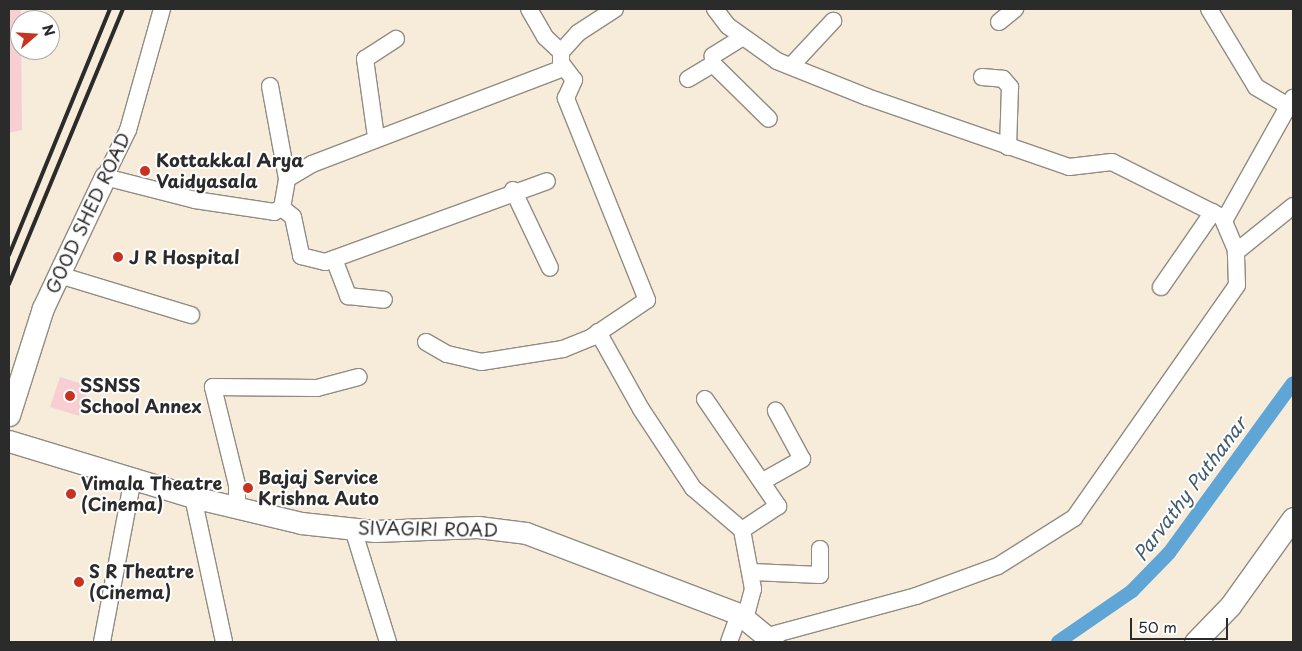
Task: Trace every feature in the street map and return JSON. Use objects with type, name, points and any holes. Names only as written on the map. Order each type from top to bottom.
[{"type":"main road","name":"GOOD SHED ROAD","points":[[9,415],[43,308],[105,178]]},
{"type":"main road","name":"SIVAGIRI ROAD","points":[[9,440],[193,496],[301,523],[353,529],[478,527],[526,533],[742,616],[771,639]]},
{"type":"main road","points":[[1195,642],[1230,606],[1293,518]]},
{"type":"street","name":"GOOD SHED ROAD","points":[[105,178],[128,130],[162,9]]},
{"type":"street","points":[[426,342],[447,354],[481,362],[564,349],[598,332],[647,300],[566,98],[574,80],[529,9]]},
{"type":"street","points":[[287,179],[376,137],[542,79],[561,69],[561,57],[578,33],[615,9]]},
{"type":"street","points":[[999,22],[1015,9]]},
{"type":"street","points":[[1161,287],[1219,216],[1292,104],[1256,87],[1209,9]]},
{"type":"street","points":[[721,11],[743,37],[791,66],[1008,147],[1075,168],[1112,162],[1219,216],[1237,252],[1238,284],[1074,518],[998,566],[916,596],[771,639]]},
{"type":"street","points":[[791,66],[833,22]]},
{"type":"street","points":[[743,37],[713,56],[713,64],[769,119]]},
{"type":"street","points":[[376,137],[366,59],[396,39]]},
{"type":"street","points":[[688,79],[713,64]]},
{"type":"street","points":[[982,77],[1003,79],[1010,87],[1013,96],[1008,147]]},
{"type":"street","points":[[270,86],[287,179],[282,208]]},
{"type":"street","points":[[105,178],[195,200],[274,212],[282,208]]},
{"type":"street","points":[[282,208],[293,217],[301,256],[325,262],[513,190],[547,181]]},
{"type":"street","points":[[513,190],[550,268]]},
{"type":"street","points":[[1237,252],[1293,206]]},
{"type":"street","points":[[334,259],[353,300],[384,300]]},
{"type":"street","points":[[59,274],[191,315]]},
{"type":"street","points":[[598,332],[675,463],[693,488],[742,530],[754,589],[729,642]]},
{"type":"street","points":[[237,507],[237,485],[213,387],[316,388],[359,377]]},
{"type":"street","points":[[705,399],[762,481],[778,508],[742,530]]},
{"type":"street","points":[[762,481],[802,459],[776,411]]},
{"type":"street","points":[[102,642],[134,478]]},
{"type":"street","points":[[193,496],[224,642]]},
{"type":"street","points":[[353,529],[388,642]]},
{"type":"street","points":[[752,572],[820,575],[820,549]]},
{"type":"shaded area","points":[[9,9],[21,9],[10,10],[10,60],[21,60],[22,130],[9,133]]},
{"type":"shaded area","name":"SSNSS School Annex","points":[[60,377],[89,386],[79,416],[50,407]]},
{"type":"waterway","name":"Parvathy Puthanar","points":[[1058,642],[1132,591],[1169,553],[1293,383]]},
{"type":"railway","points":[[9,255],[110,9]]},
{"type":"railway","points":[[9,284],[123,9]]},
{"type":"place","name":"Kottakkal Arya Vaidyasala","points":[[145,171]]},
{"type":"place","name":"J R Hospital","points":[[118,257]]},
{"type":"place","name":"SSNSS School Annex","points":[[70,396]]},
{"type":"place","name":"Bajaj Service Krishna Auto","points":[[248,488]]},
{"type":"place","name":"Vimala Theatre (Cinema)","points":[[71,494]]},
{"type":"place","name":"S R Theatre (Cinema)","points":[[79,582]]}]
